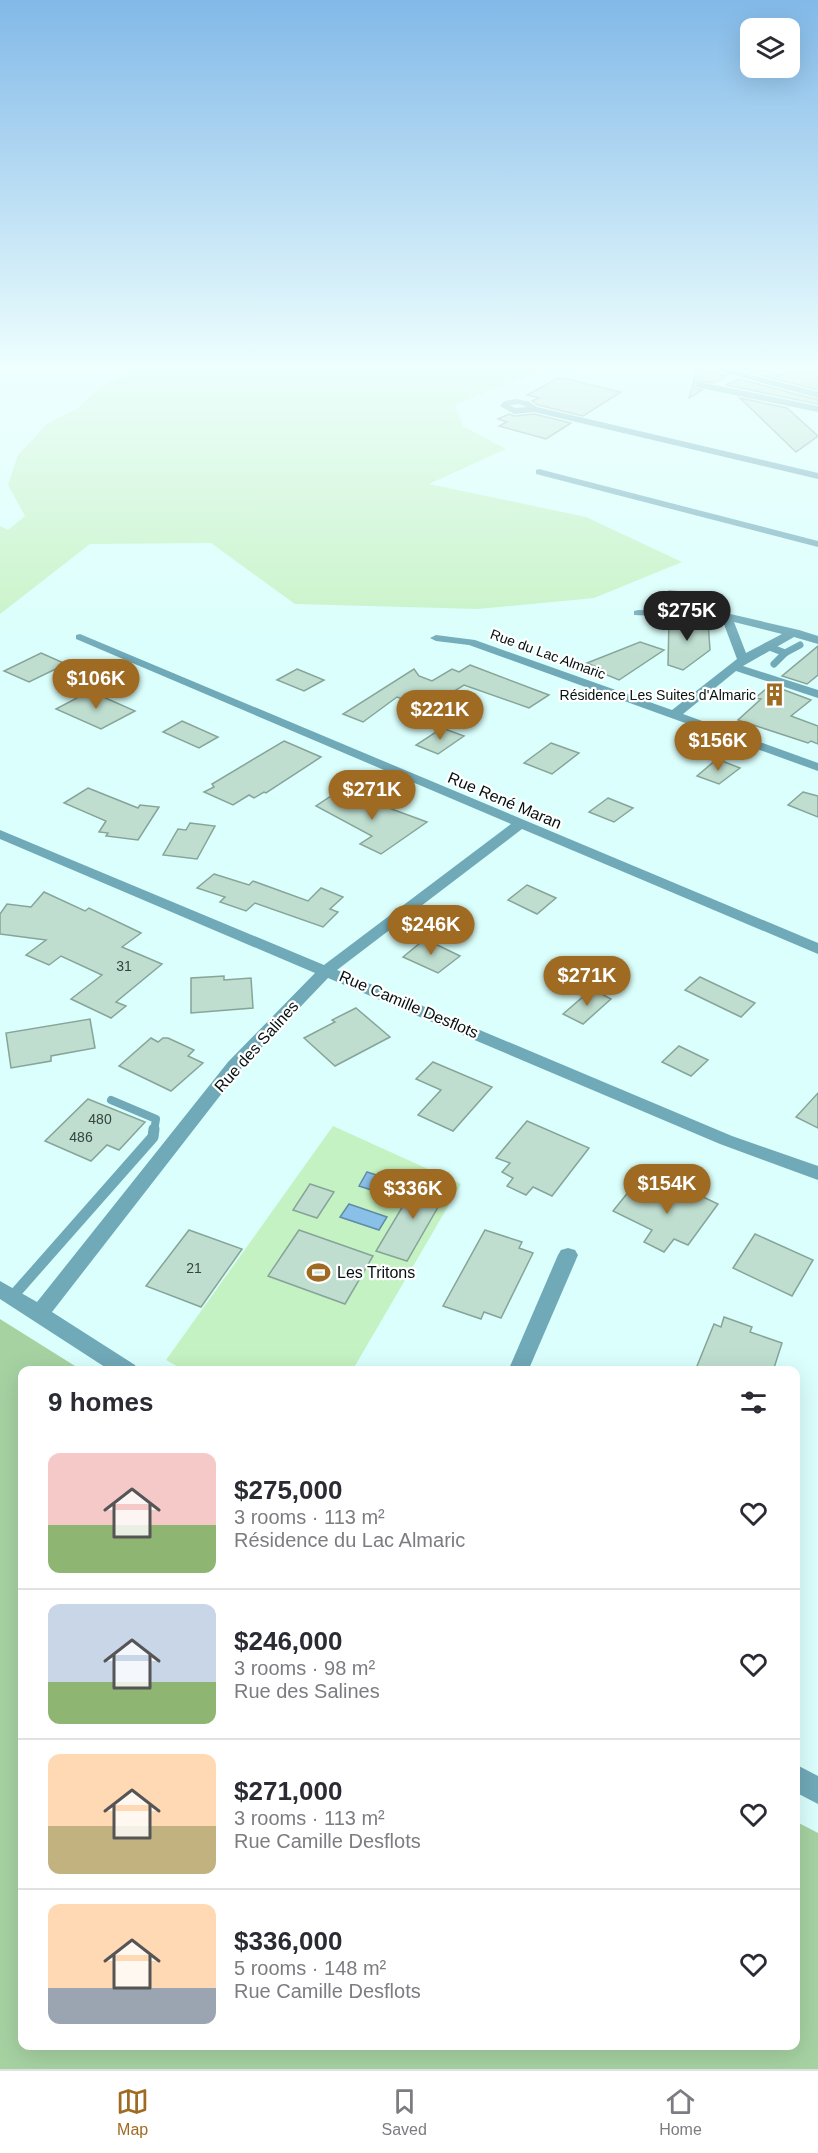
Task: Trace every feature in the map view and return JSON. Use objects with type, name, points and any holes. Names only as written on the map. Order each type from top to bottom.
[{"type":"street","points":[[761,463],[818,476]]},
{"type":"street","points":[[539,472],[818,544]]},
{"type":"street","points":[[638,612],[726,616],[795,632],[818,640]]},
{"type":"street","points":[[726,616],[739,663]]},
{"type":"street","points":[[674,715],[739,663],[795,632]]},
{"type":"street","name":"Rue René Maran","points":[[80,637],[818,949]]},
{"type":"street","name":"Rue du Lac Almaric","points":[[436,638],[471,642],[818,767]]},
{"type":"street","points":[[739,663],[818,694]]},
{"type":"street","name":"Rue des Salines","points":[[38,1315],[234,1066],[327,970],[520,824]]},
{"type":"street","name":"Rue Camille Desflots","points":[[0,834],[726,1140],[818,1173]]},
{"type":"street","points":[[520,1366],[568,1255]]},
{"type":"street","points":[[6,1293],[120,1366]]},
{"type":"street","points":[[800,1780],[818,1791]]},
{"type":"lane","points":[[774,664],[785,653],[800,645]]},
{"type":"lane","points":[[767,646],[785,653]]},
{"type":"lane","points":[[6,1293],[153,1137],[156,1119],[111,1100]]},
{"type":"green space","points":[[15,463],[476,463],[429,484],[586,517],[682,562],[594,598],[478,609],[295,604],[211,543],[90,544],[0,614],[0,526],[8,530],[25,516],[8,485]]},
{"type":"green space","name":"Les Tritons","points":[[333,1126],[461,1184],[355,1366],[177,1366],[166,1360]]},
{"type":"green space","points":[[0,1319],[75,1366],[18,1366],[18,2050],[800,2050],[800,1824],[818,1833],[818,2069],[0,2069]]},
{"type":"water","points":[[367,1172],[405,1184],[397,1198],[359,1186]]},
{"type":"water","points":[[349,1204],[387,1217],[379,1230],[340,1217]]},
{"type":"building","points":[[669,591],[707,594],[708,610],[669,609]]},
{"type":"building","points":[[669,619],[708,621],[710,650],[683,670],[668,665]]},
{"type":"building","points":[[640,642],[664,650],[619,680],[587,663]]},
{"type":"building","points":[[818,646],[818,675],[807,684],[782,676]]},
{"type":"building","points":[[41,653],[66,664],[29,682],[4,671]]},
{"type":"building","points":[[470,665],[549,695],[529,708],[464,685],[427,708],[397,697],[363,722],[343,714],[414,669],[419,676],[432,681],[452,669],[459,672]]},
{"type":"building","points":[[297,669],[324,680],[304,691],[277,680]]},
{"type":"building","points":[[771,685],[811,700],[791,716],[818,726],[818,744],[811,741],[808,743],[738,720],[761,699],[755,698]]},
{"type":"building","points":[[90,691],[135,711],[101,729],[56,709]]},
{"type":"building","points":[[182,721],[218,737],[199,748],[163,732]]},
{"type":"building","points":[[442,728],[464,736],[438,754],[416,745]]},
{"type":"building","points":[[284,741],[321,757],[266,793],[254,798],[249,795],[233,805],[204,792],[214,787],[212,784]]},
{"type":"building","points":[[551,743],[579,753],[552,774],[524,763]]},
{"type":"building","points":[[717,759],[740,768],[719,784],[697,776]]},
{"type":"building","points":[[88,788],[138,808],[140,805],[159,807],[138,840],[106,836],[108,833],[99,832],[106,821],[64,803]]},
{"type":"building","points":[[337,792],[354,800],[359,797],[427,822],[381,854],[360,844],[372,836],[316,806]]},
{"type":"building","points":[[803,792],[818,796],[818,817],[788,805]]},
{"type":"building","points":[[608,798],[633,808],[614,822],[589,812]]},
{"type":"building","points":[[190,823],[215,826],[197,859],[163,855],[178,829],[186,830]]},
{"type":"building","points":[[214,874],[249,885],[253,881],[308,901],[321,888],[343,897],[330,909],[338,912],[323,927],[255,903],[246,911],[220,902],[225,897],[197,888]]},
{"type":"building","points":[[527,885],[556,898],[537,914],[508,900]]},
{"type":"building","points":[[44,892],[85,911],[89,908],[141,933],[122,947],[162,964],[116,1002],[126,1006],[111,1018],[71,999],[102,975],[61,956],[49,965],[26,955],[46,940],[0,934],[0,914],[7,904],[31,907]]},
{"type":"building","points":[[425,939],[460,956],[438,973],[403,957]]},
{"type":"building","points":[[224,976],[224,980],[251,978],[253,1008],[191,1013],[191,978]]},
{"type":"building","points":[[700,977],[755,1003],[741,1017],[685,990]]},
{"type":"building","points":[[592,989],[611,999],[583,1024],[563,1014]]},
{"type":"building","points":[[356,1008],[390,1037],[335,1066],[304,1038]]},
{"type":"building","points":[[90,1019],[95,1048],[51,1056],[51,1061],[11,1068],[6,1033]]},
{"type":"building","points":[[151,1038],[158,1042],[163,1038],[168,1038],[194,1050],[188,1056],[203,1063],[171,1091],[119,1066]]},
{"type":"building","points":[[679,1046],[708,1060],[691,1076],[662,1062]]},
{"type":"building","points":[[433,1062],[492,1087],[453,1131],[418,1115],[441,1090],[416,1079]]},
{"type":"building","points":[[818,1093],[818,1128],[796,1117]]},
{"type":"building","points":[[88,1099],[145,1122],[119,1150],[107,1145],[91,1161],[45,1141]]},
{"type":"building","points":[[527,1121],[589,1148],[552,1196],[533,1187],[526,1195],[507,1186],[513,1178],[502,1172],[510,1163],[496,1158]]},
{"type":"building","points":[[419,1179],[449,1188],[407,1261],[376,1251]]},
{"type":"building","points":[[310,1184],[334,1192],[317,1218],[293,1210]]},
{"type":"building","points":[[634,1185],[667,1200],[678,1185],[718,1204],[688,1245],[674,1239],[664,1252],[644,1242],[652,1230],[613,1211]]},
{"type":"building","points":[[189,1230],[242,1249],[201,1307],[146,1286]]},
{"type":"building","points":[[299,1230],[373,1256],[345,1304],[268,1276]]},
{"type":"building","points":[[485,1230],[522,1242],[519,1248],[533,1253],[501,1318],[484,1312],[481,1319],[443,1306]]},
{"type":"building","points":[[755,1234],[813,1260],[792,1296],[733,1268]]},
{"type":"building","points":[[724,1317],[752,1327],[750,1332],[782,1343],[775,1366],[697,1366],[714,1324],[721,1327]]},
{"type":"place","name":"Résidence Les Suites d'Almaric","points":[[774,695]]},
{"type":"place","name":"Les Tritons","points":[[319,1272]]}]
